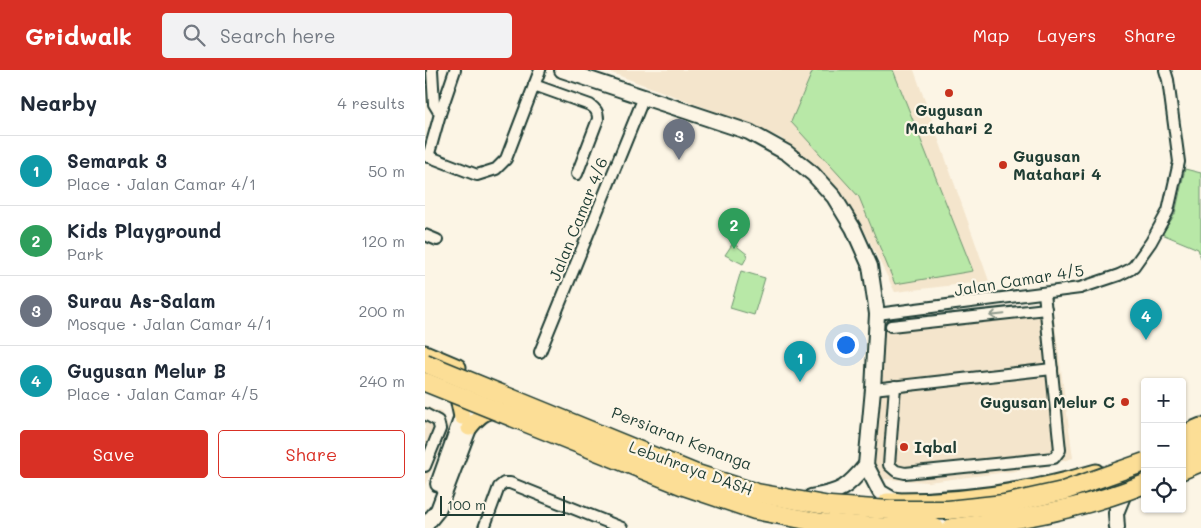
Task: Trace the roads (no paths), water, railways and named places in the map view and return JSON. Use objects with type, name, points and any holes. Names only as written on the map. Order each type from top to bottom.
[{"type":"highway","name":"Lebuhraya DASH","points":[[425,362],[694,473],[757,493],[830,506],[890,510],[948,510],[1004,504],[1141,473]]},
{"type":"highway","name":"Lebuhraya DASH","points":[[425,382],[681,485],[755,510],[822,522],[891,528],[935,528]]},
{"type":"highway","points":[[1186,447],[1201,442]]},
{"type":"highway","points":[[1186,468],[1201,462]]},
{"type":"highway","points":[[952,528],[1005,522],[1063,511],[1141,474]]},
{"type":"main road","name":"Persiaran Kenanga","points":[[425,354],[719,474],[811,497],[859,501],[944,500],[1017,491],[1084,475],[1141,457]]},
{"type":"main road","points":[[425,362],[468,378],[477,392],[497,390],[565,417],[631,439]]},
{"type":"main road","name":"Persiaran Kenanga","points":[[425,374],[477,392],[560,430],[696,483],[731,494],[799,510],[865,518],[955,518],[1024,509],[1073,497],[1141,474]]},
{"type":"main road","points":[[425,374],[458,398],[466,423],[487,411],[497,410],[560,430]]},
{"type":"main road","points":[[1186,432],[1201,426]]},
{"type":"main road","points":[[1186,441],[1201,436]]},
{"type":"main road","points":[[1186,457],[1201,451]]},
{"type":"street","points":[[432,70],[434,104],[440,114]]},
{"type":"street","points":[[455,70],[427,156],[477,175],[496,169],[506,159],[540,70]]},
{"type":"street","points":[[562,70],[749,132],[787,153],[813,174],[834,197],[853,228],[869,266],[877,314],[866,465],[880,492],[892,499],[903,501]]},
{"type":"street","name":"Jalan Camar 4/5","points":[[877,314],[1080,288],[1119,275],[1134,266],[1151,242],[1168,211],[1179,162],[1165,70]]},
{"type":"street","points":[[535,85],[590,105],[595,108],[598,114],[598,119],[577,174]]},
{"type":"street","name":"Jalan Camar 4/6","points":[[540,352],[644,97]]},
{"type":"street","points":[[425,235],[437,240]]},
{"type":"street","points":[[895,386],[889,465],[896,471],[905,473],[1054,458],[1060,450],[1044,292]]},
{"type":"street","points":[[891,326],[1046,310]]},
{"type":"street","points":[[873,389],[1052,369]]},
{"type":"street","points":[[425,526],[438,510],[477,392]]},
{"type":"street","points":[[425,414],[438,421],[440,429],[425,466]]},
{"type":"street","points":[[425,512],[430,505],[466,423]]},
{"type":"street","points":[[811,497],[833,494],[844,488],[866,465]]},
{"type":"street","points":[[1117,528],[1116,513],[1123,492],[1141,475]]},
{"type":"street","points":[[484,528],[499,488],[504,483],[510,483],[621,528]]},
{"type":"street","points":[[1073,497],[1086,496],[1099,499],[1109,505],[1116,513]]},
{"type":"place","name":"Gugusan Matahari 2","points":[[949,93]]},
{"type":"place","name":"Surau As-Salam","points":[[679,160]]},
{"type":"place","name":"Gugusan Matahari 4","points":[[1003,165]]},
{"type":"place","name":"Kids Playground","points":[[734,249]]},
{"type":"place","name":"Gugusan Melur B","points":[[1146,340]]},
{"type":"place","name":"Semarak 3","points":[[800,382]]},
{"type":"place","name":"Gugusan Melur C","points":[[1125,402]]},
{"type":"place","name":"Iqbal","points":[[904,447]]}]
